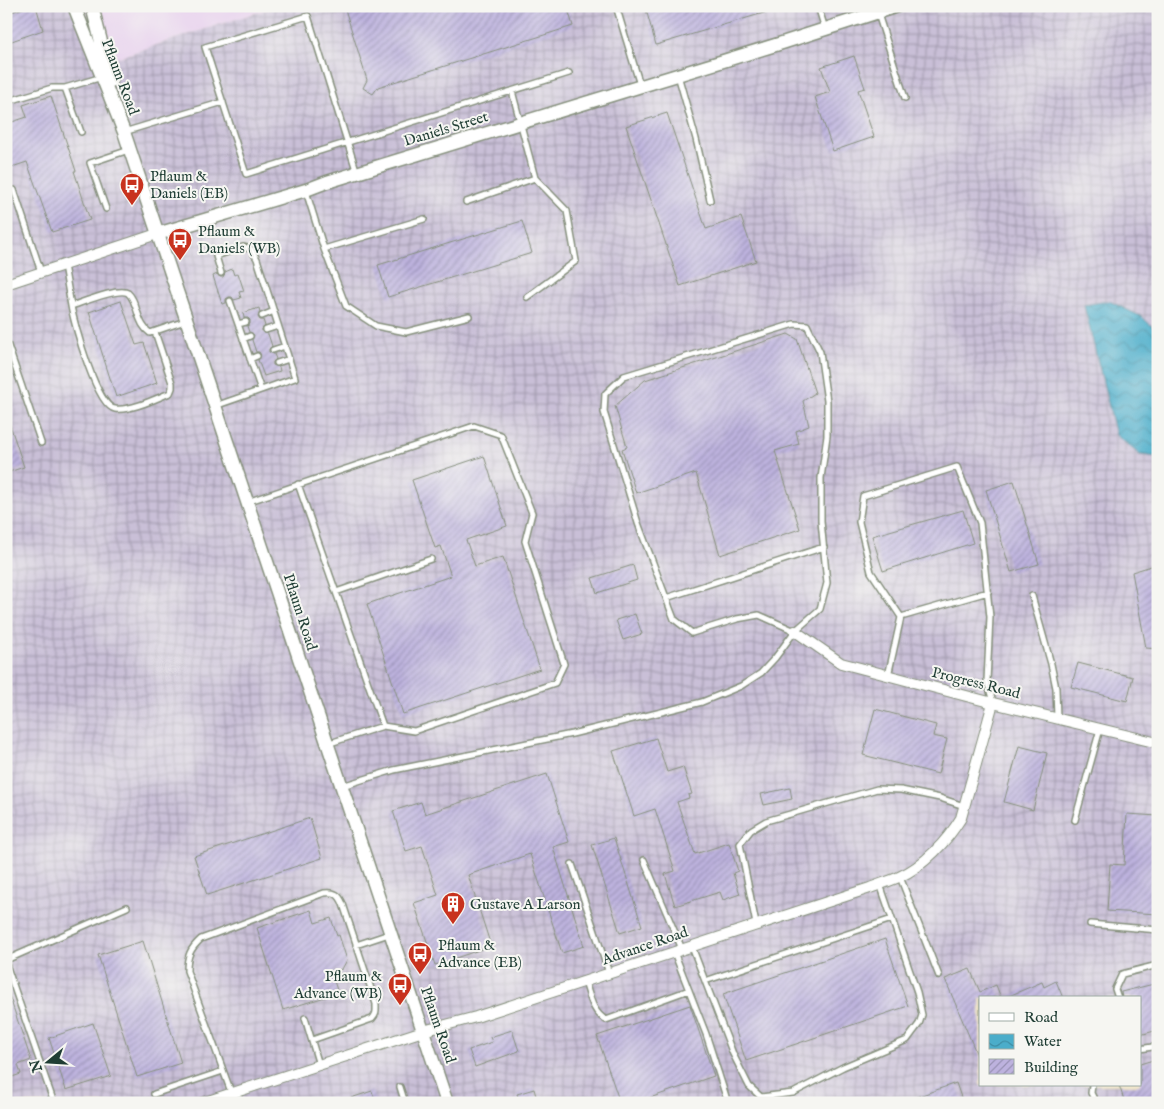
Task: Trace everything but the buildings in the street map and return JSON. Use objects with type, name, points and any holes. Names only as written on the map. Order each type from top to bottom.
[{"type":"street","name":"Pflaum Road","points":[[74,6],[124,132],[447,1103]]},
{"type":"street","name":"Pflaum Road","points":[[92,6],[124,132]]},
{"type":"street","name":"Daniels Street","points":[[6,284],[157,234],[826,30],[896,6]]},
{"type":"street","name":"Progress Road","points":[[794,631],[841,663],[1158,743]]},
{"type":"street","name":"Advance Road","points":[[202,1103],[233,1098],[319,1065],[585,982],[900,877],[913,869],[942,843],[961,818],[993,702]]},
{"type":"lane","points":[[616,6],[640,86]]},
{"type":"lane","points":[[818,6],[826,30]]},
{"type":"lane","points":[[878,13],[905,98]]},
{"type":"lane","points":[[357,173],[348,143],[308,16],[205,47],[246,174],[348,143],[569,73]]},
{"type":"lane","points":[[678,74],[710,200]]},
{"type":"lane","points":[[6,102],[52,88],[65,88],[103,76]]},
{"type":"lane","points":[[65,88],[81,132]]},
{"type":"lane","points":[[512,91],[519,124],[535,178],[567,211],[576,261],[526,297]]},
{"type":"lane","points":[[124,132],[223,102]]},
{"type":"lane","points":[[106,210],[90,164],[130,150]]},
{"type":"lane","points":[[466,202],[535,178]]},
{"type":"lane","points":[[14,190],[42,272]]},
{"type":"lane","points":[[306,190],[324,249],[346,306],[376,326],[406,332],[469,316]]},
{"type":"lane","points":[[324,249],[424,219]]},
{"type":"lane","points":[[214,406],[295,378],[274,311],[251,248],[244,247],[216,256],[221,273]]},
{"type":"lane","points":[[64,265],[71,306],[81,345],[90,371],[106,404],[113,409],[124,409],[142,404],[170,393],[172,383],[155,332]]},
{"type":"lane","points":[[71,306],[110,293],[124,291],[133,300],[145,329],[150,333],[186,320]]},
{"type":"lane","points":[[230,302],[261,390]]},
{"type":"lane","points":[[262,316],[274,311]]},
{"type":"lane","points":[[238,324],[246,322]]},
{"type":"lane","points":[[341,787],[394,770],[572,734],[702,702],[742,686],[761,673],[775,658],[794,631],[820,609],[827,583],[821,521],[821,487],[828,400],[820,352],[807,325],[794,324],[624,376],[605,394],[604,412],[638,523],[674,619],[692,632],[737,619],[759,615],[794,631]]},
{"type":"lane","points":[[266,330],[278,326]]},
{"type":"lane","points":[[243,339],[250,336]]},
{"type":"lane","points":[[6,340],[41,443]]},
{"type":"lane","points":[[273,350],[285,346]]},
{"type":"lane","points":[[250,359],[257,356]]},
{"type":"lane","points":[[277,362],[289,359]]},
{"type":"lane","points":[[254,371],[261,368]]},
{"type":"lane","points":[[246,502],[474,426],[501,435],[532,513],[525,541],[564,664],[555,683],[414,731],[383,726],[327,744]]},
{"type":"lane","points":[[888,676],[901,617],[871,572],[859,522],[863,496],[956,467],[980,523],[990,617],[987,681],[993,702]]},
{"type":"lane","points":[[298,484],[383,726]]},
{"type":"lane","points":[[666,598],[824,547]]},
{"type":"lane","points":[[336,592],[431,559]]},
{"type":"lane","points":[[901,617],[988,592]]},
{"type":"lane","points":[[1032,596],[1056,688],[1057,718]]},
{"type":"lane","points":[[1075,820],[1100,729]]},
{"type":"lane","points":[[756,924],[740,844],[751,830],[766,821],[877,789],[908,791],[965,806]]},
{"type":"lane","points":[[644,860],[682,949],[705,981],[733,1054],[749,1086],[761,1097],[793,1093],[843,1067],[907,1040],[919,1024],[922,1015],[917,992],[880,884]]},
{"type":"lane","points":[[572,864],[610,973]]},
{"type":"lane","points":[[900,877],[939,976]]},
{"type":"lane","points":[[233,1098],[187,971],[187,959],[191,949],[201,939],[324,893],[332,892],[339,896],[376,1004],[376,1015],[372,1019],[312,1040]]},
{"type":"lane","points":[[54,1103],[6,962],[127,907]]},
{"type":"lane","points":[[705,981],[892,919]]},
{"type":"lane","points":[[1090,924],[1158,930]]},
{"type":"lane","points":[[356,945],[390,934]]},
{"type":"lane","points":[[682,949],[689,990],[706,1034],[728,1103]]},
{"type":"lane","points":[[1118,996],[1116,989],[1122,974],[1158,965]]},
{"type":"lane","points":[[585,982],[595,1011],[606,1020],[689,990]]},
{"type":"lane","points":[[305,1018],[319,1065]]},
{"type":"lane","points":[[1142,1049],[1158,1046]]},
{"type":"lane","points":[[154,1094],[223,1071]]},
{"type":"lane","points":[[1092,1086],[1092,1093],[1096,1103]]},
{"type":"lane","points":[[400,1087],[405,1103]]},
{"type":"shaded area","points":[[6,6],[83,6],[101,63],[277,6],[1158,6],[1158,1103],[6,1103]]},
{"type":"shaded area","points":[[83,6],[277,6],[101,63]]},
{"type":"water","points":[[1109,301],[1142,317],[1158,332],[1158,457],[1140,455],[1116,435],[1084,305]]},
{"type":"place","name":"Pflaum & Daniels (EB)","points":[[132,206]]},
{"type":"place","name":"Pflaum & Daniels (WB)","points":[[180,261]]},
{"type":"place","name":"Gustave A Larson","points":[[453,925]]},
{"type":"place","name":"Pflaum & Advance (EB)","points":[[420,975]]},
{"type":"place","name":"Pflaum & Advance (WB)","points":[[400,1006]]}]
